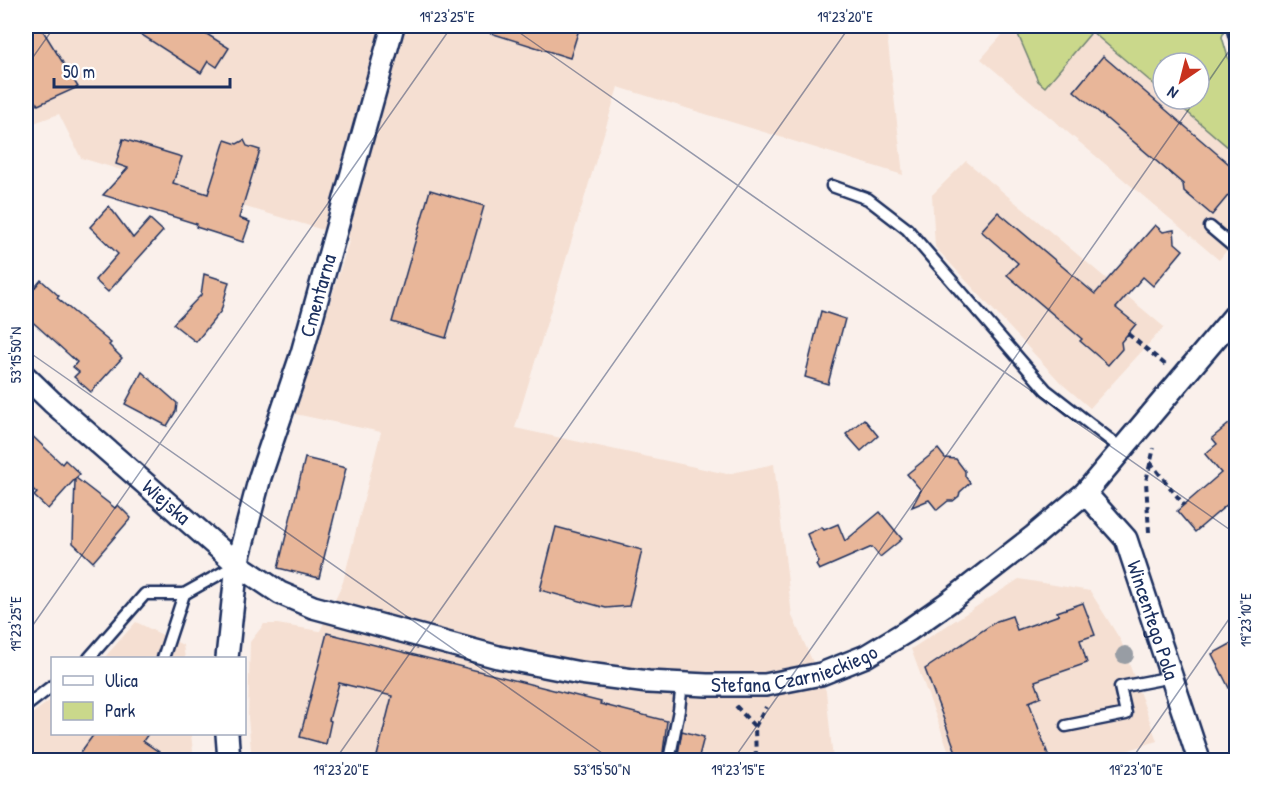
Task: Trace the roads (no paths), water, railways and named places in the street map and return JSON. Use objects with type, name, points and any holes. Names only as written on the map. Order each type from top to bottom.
[{"type":"street","name":"Cmentarna","points":[[237,564],[260,477],[303,353],[393,26]]},
{"type":"street","name":"Stefana Czarnieckiego","points":[[237,564],[280,593],[345,617],[498,657],[580,674],[648,682],[765,685],[821,674],[866,656],[909,630],[1034,536],[1085,493],[1236,314]]},
{"type":"street","name":"Wiejska","points":[[26,377],[237,564]]},
{"type":"street","name":"Wincentego Pola","points":[[1085,493],[1126,539],[1199,760]]},
{"type":"street","points":[[227,657],[237,564]]},
{"type":"street","points":[[227,735],[229,760]]},
{"type":"lane","points":[[1236,26],[1233,30],[1236,41]]},
{"type":"lane","points":[[832,186],[868,199],[907,229],[1046,390],[1122,449]]},
{"type":"lane","points":[[1210,227],[1236,249]]},
{"type":"lane","points":[[90,657],[146,594],[184,594],[237,564]]},
{"type":"lane","points":[[163,657],[184,594]]},
{"type":"lane","points":[[1066,726],[1126,714],[1120,687],[1172,676]]},
{"type":"lane","points":[[669,760],[682,683]]},
{"type":"lane","points":[[26,706],[51,687]]}]
